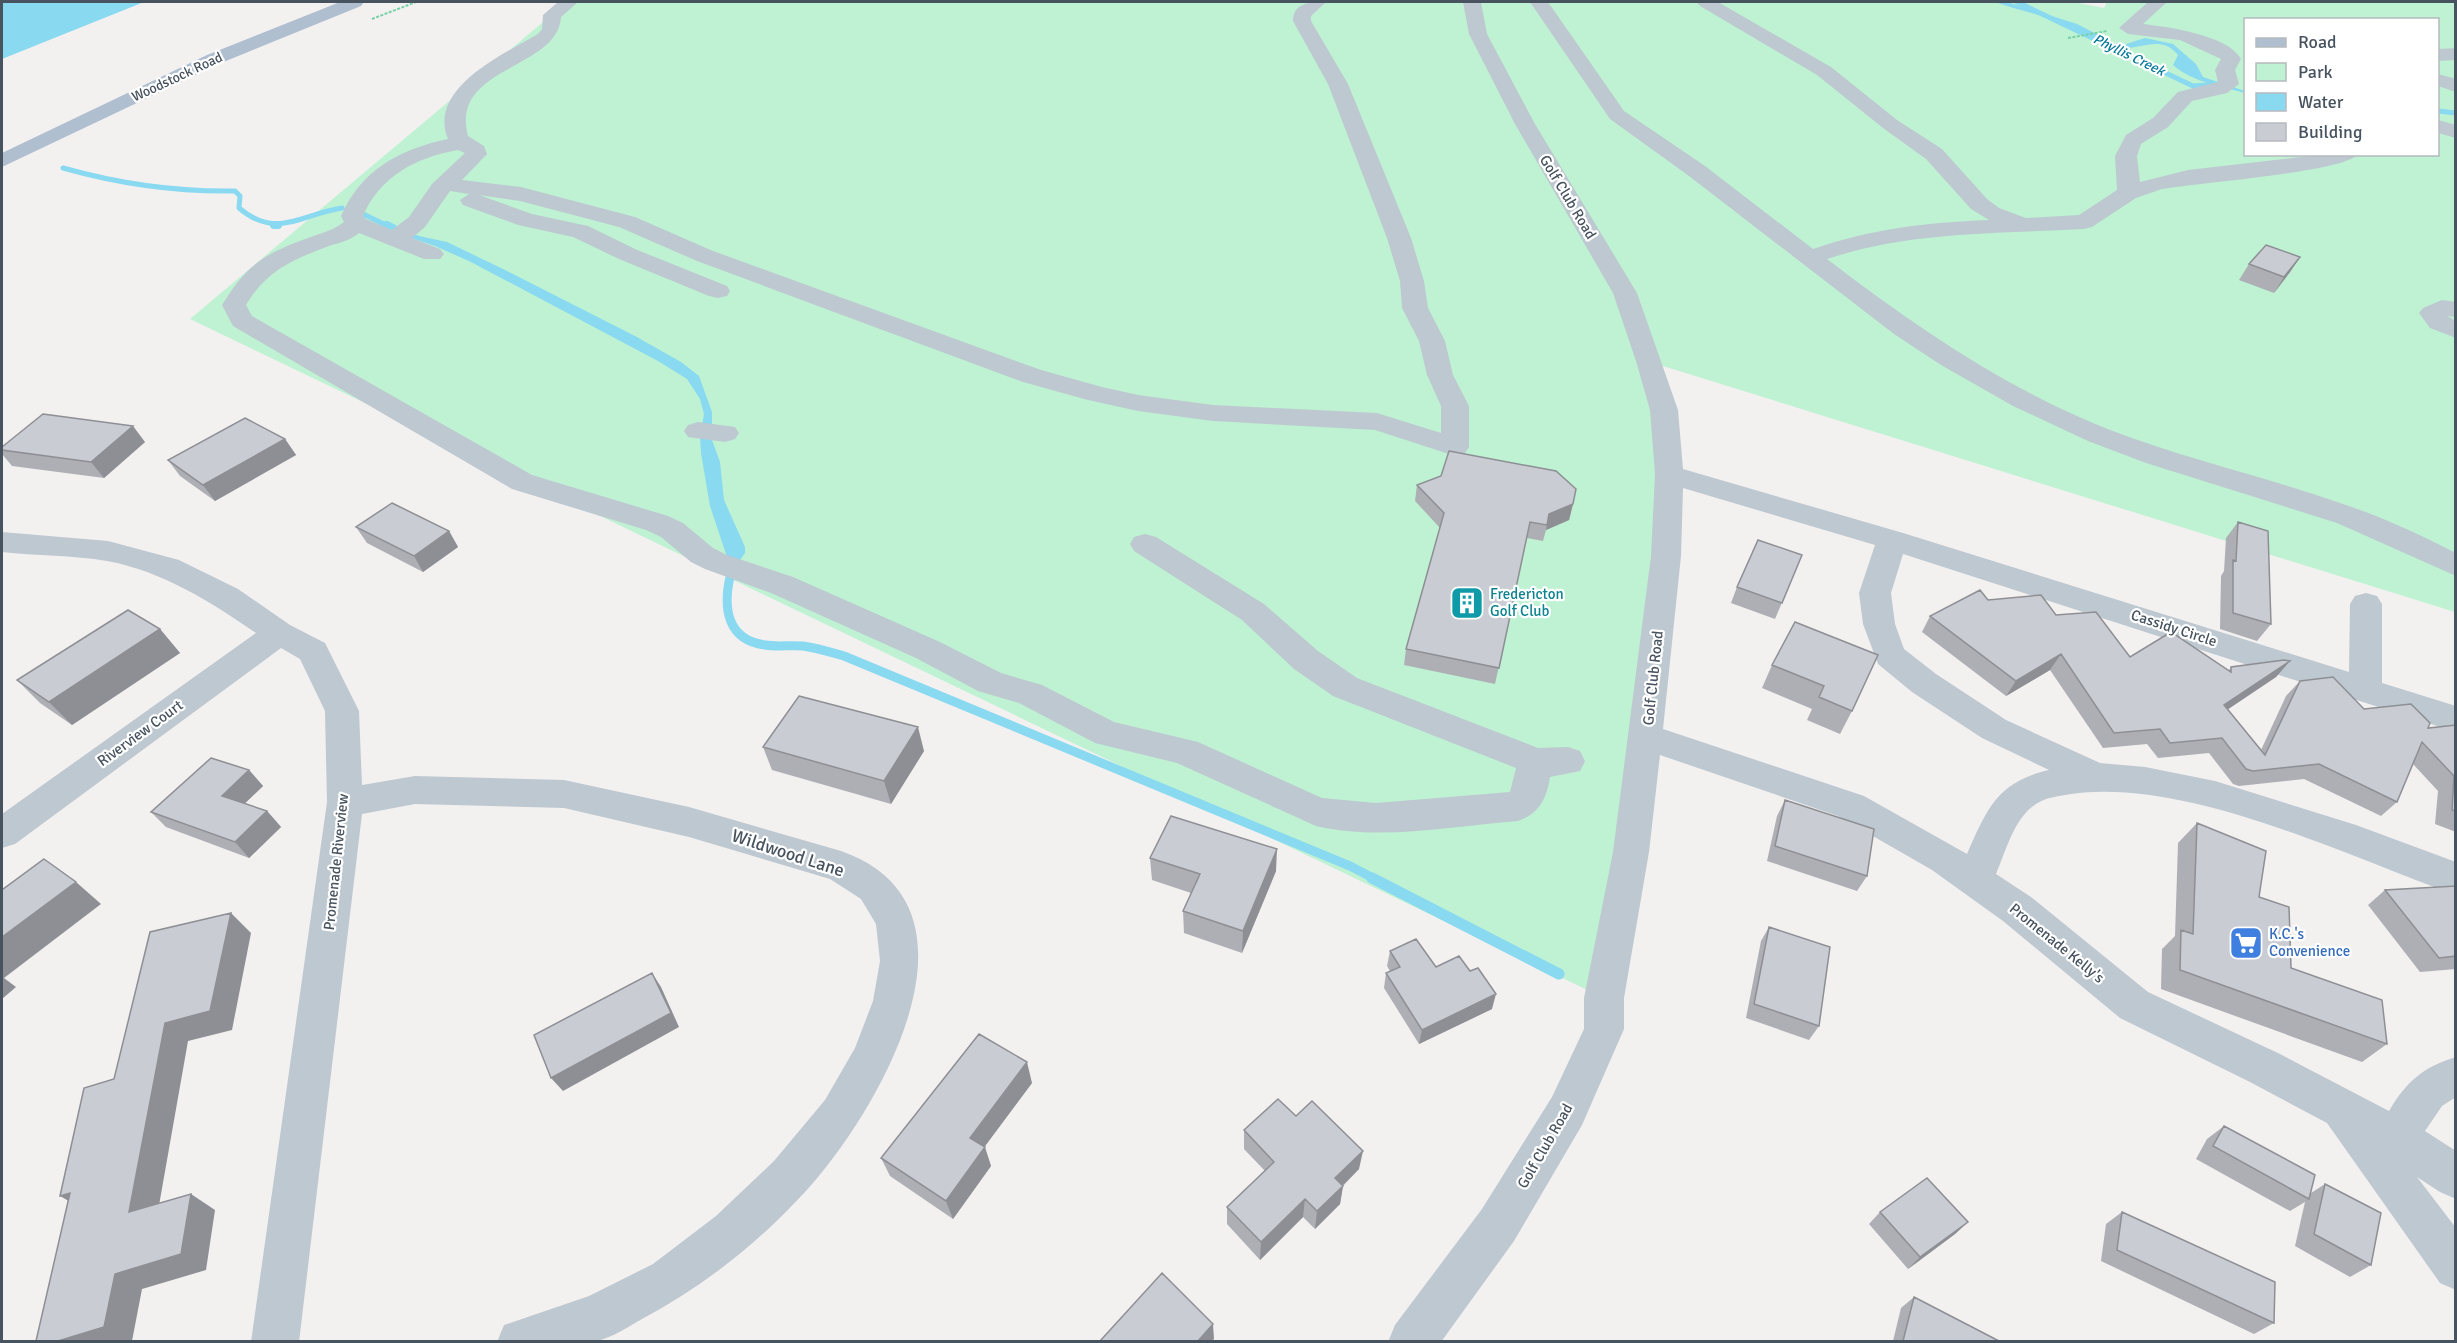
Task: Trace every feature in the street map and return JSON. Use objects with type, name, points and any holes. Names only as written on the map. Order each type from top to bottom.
[{"type":"main road","name":"Woodstock Road","points":[[2,161],[214,59],[355,2]]},
{"type":"street","points":[[402,235],[444,184],[476,154],[476,151],[461,143],[456,134],[456,107],[459,100],[489,71],[545,38],[551,29],[552,15],[569,2]]},
{"type":"street","points":[[444,184],[520,194],[615,218],[705,256],[1022,372],[1098,394],[1138,403],[1213,413],[1377,422],[1455,447],[1455,406],[1440,375],[1432,341],[1415,308],[1412,280],[1399,238],[1338,84],[1302,21],[1302,14],[1317,2]]},
{"type":"street","name":"Golf Club Road","points":[[1412,1341],[1498,1226],[1567,1111],[1604,1029],[1604,998],[1632,852],[1666,556],[1669,474],[1664,410],[1625,293],[1525,124],[1478,33],[1472,2]]},
{"type":"street","points":[[1539,2],[1617,116],[1697,171],[1927,345],[2016,398],[2058,418],[2151,454],[2331,510],[2404,539],[2456,566]]},
{"type":"street","points":[[1706,2],[1824,71],[1890,124],[1934,154],[1979,204],[1991,213],[2024,224]]},
{"type":"street","points":[[2128,193],[2130,183],[2126,160],[2135,138],[2163,120],[2181,99],[2227,86],[2225,70],[2231,59],[2229,55],[2184,35],[2128,28],[2158,2]]},
{"type":"street","points":[[2439,55],[2456,54]]},
{"type":"street","points":[[2439,80],[2456,86]]},
{"type":"street","points":[[2439,122],[2456,122]]},
{"type":"street","points":[[2439,126],[2456,132]]},
{"type":"street","points":[[432,254],[402,235],[357,224],[352,216],[373,180],[420,153],[461,143]]},
{"type":"street","points":[[1810,257],[1860,241],[1912,231],[2084,222],[2128,193],[2188,177],[2328,161],[2342,156]]},
{"type":"street","points":[[444,184],[455,194],[505,214],[571,228],[718,291]]},
{"type":"street","points":[[586,234],[615,218]]},
{"type":"street","points":[[357,224],[346,232],[291,253],[262,269],[237,296],[234,305],[236,312],[251,327],[296,350],[522,482],[657,523],[672,530],[702,555],[716,562],[782,585],[928,650],[990,682],[1030,694],[1107,734],[1186,752],[1316,811],[1338,816],[1376,818],[1518,806],[1526,801],[1530,791],[1535,761]]},
{"type":"street","points":[[2456,310],[2442,308],[2432,313],[2439,323],[2456,330]]},
{"type":"street","points":[[698,431],[725,433]]},
{"type":"street","name":"Cassidy Circle","points":[[1669,474],[1892,540],[2456,719]]},
{"type":"street","points":[[1892,540],[1875,593],[1879,624],[1890,656],[1924,683],[1994,729],[2096,777]]},
{"type":"street","name":"Promenade Riverview","points":[[2,542],[108,551],[168,568],[227,597],[279,633],[313,651],[342,711],[345,802],[275,1341]]},
{"type":"street","points":[[1145,544],[1253,612],[1306,660],[1346,687],[1535,761],[1552,763],[1568,761]]},
{"type":"street","points":[[2365,690],[2366,604]]},
{"type":"street","name":"Riverview Court","points":[[2,833],[279,633]]},
{"type":"street","name":"Promenade Kelly's","points":[[1646,737],[1851,806],[1945,859],[2017,909],[2134,1005],[2340,1107],[2397,1138],[2456,1177]]},
{"type":"street","points":[[1975,880],[1997,830],[2020,795],[2054,783],[2096,777],[2145,781],[2215,795],[2356,840],[2456,879]]},
{"type":"street","name":"Wildwood Lane","points":[[345,802],[415,790],[564,794],[689,822],[841,867],[874,888],[895,920],[900,961],[893,1001],[872,1057],[840,1115],[790,1176],[732,1232],[669,1280],[598,1317],[521,1341]]},
{"type":"street","points":[[2397,1138],[2421,1100],[2439,1080],[2456,1077]]},
{"type":"street","points":[[2340,1107],[2456,1267]]},
{"type":"path","points":[[363,22],[416,2]]},
{"type":"path","points":[[2068,38],[2097,32]]},
{"type":"green space","name":"Fredericton Golf Club","points":[[567,2],[2073,2],[2104,8],[2107,2],[2455,2],[2455,612],[1650,362],[1669,474],[1604,998],[190,319]]},
{"type":"water","points":[[2,2],[144,2],[2,59]]},
{"type":"water","points":[[1995,2],[2007,2],[2077,24],[2114,43],[2126,44],[2145,38],[2173,44],[2196,64],[2203,77],[2244,91],[2244,93],[2189,76],[2173,65],[2178,55],[2164,45],[2149,44],[2117,48],[2062,22]]},
{"type":"water","points":[[386,222],[419,236],[447,242],[503,269],[635,336],[681,362],[699,376],[712,412],[712,440],[720,462],[724,500],[745,547],[745,553],[740,560],[728,560],[710,506],[701,453],[700,437],[704,414],[700,399],[687,379],[658,361],[471,262],[435,246],[376,226]]},
{"type":"building","points":[[2266,245],[2300,257],[2284,277],[2249,264]]},
{"type":"building","points":[[43,414],[133,426],[91,462],[2,450],[2,447]]},
{"type":"building","points":[[245,418],[285,439],[203,485],[168,460]]},
{"type":"building","name":"Fredericton Golf Club","points":[[1449,451],[1556,471],[1576,489],[1573,504],[1549,514],[1547,525],[1530,522],[1499,668],[1406,649],[1444,513],[1417,485],[1441,476]]},
{"type":"building","points":[[392,503],[449,531],[414,556],[356,527]]},
{"type":"building","points":[[2238,522],[2268,531],[2271,624],[2233,613],[2233,560],[2236,561]]},
{"type":"building","points":[[1758,540],[1802,555],[1782,603],[1737,587]]},
{"type":"building","points":[[1980,590],[1988,600],[2041,595],[2056,615],[2096,612],[2130,657],[2171,632],[2231,672],[2231,667],[2290,661],[2224,705],[2265,755],[2300,681],[2333,677],[2364,709],[2411,704],[2430,723],[2428,728],[2456,725],[2456,811],[2452,810],[2454,776],[2422,742],[2397,802],[2319,764],[2253,771],[2246,769],[2222,738],[2170,743],[2160,729],[2114,733],[2061,654],[2016,681],[1930,616]]},
{"type":"building","points":[[128,610],[160,629],[49,702],[17,680]]},
{"type":"building","points":[[1795,622],[1878,655],[1852,711],[1819,697],[1824,686],[1772,665]]},
{"type":"building","points":[[799,696],[918,727],[884,781],[763,747]]},
{"type":"building","points":[[211,758],[249,770],[222,796],[267,811],[235,842],[151,812]]},
{"type":"building","points":[[1785,800],[1874,829],[1867,876],[1775,846]]},
{"type":"building","points":[[1171,816],[1277,849],[1243,931],[1183,911],[1200,874],[1150,858]]},
{"type":"building","points":[[2197,823],[2266,851],[2259,897],[2289,907],[2291,968],[2382,1000],[2387,1044],[2180,970],[2181,930],[2193,934]]},
{"type":"building","points":[[44,859],[76,882],[2,937],[2,890]]},
{"type":"building","points":[[2456,886],[2456,956],[2439,958],[2385,890]]},
{"type":"building","points":[[231,913],[210,1011],[165,1023],[129,1212],[191,1194],[181,1254],[115,1274],[104,1327],[58,1341],[36,1341],[70,1193],[60,1196],[84,1088],[114,1079],[150,932]]},
{"type":"building","points":[[1769,927],[1830,947],[1819,1026],[1754,1004]]},
{"type":"building","points":[[1416,939],[1436,967],[1459,956],[1470,971],[1478,968],[1496,994],[1422,1030],[1386,973],[1400,967],[1390,951]]},
{"type":"building","points":[[652,973],[671,1013],[551,1078],[534,1035]]},
{"type":"building","points":[[979,1034],[1027,1062],[970,1138],[985,1147],[946,1201],[881,1158]]},
{"type":"building","points":[[1278,1099],[1296,1116],[1312,1101],[1363,1151],[1335,1178],[1343,1186],[1317,1211],[1305,1199],[1261,1242],[1227,1207],[1274,1162],[1244,1130]]},
{"type":"building","points":[[2224,1126],[2315,1175],[2309,1199],[2213,1146]]},
{"type":"building","points":[[1927,1178],[1968,1222],[1920,1257],[1880,1212]]},
{"type":"building","points":[[2325,1184],[2381,1213],[2371,1265],[2314,1234]]},
{"type":"building","points":[[2122,1212],[2275,1282],[2274,1323],[2117,1250]]},
{"type":"building","points":[[1162,1273],[1213,1324],[1198,1341],[1100,1341]]},
{"type":"building","points":[[1914,1297],[1999,1341],[1903,1341]]},
{"type":"waterway","name":"Phyllis Creek","points":[[2017,2],[2193,86],[2220,84]]},
{"type":"waterway","name":"Phyllis Creek","points":[[2439,111],[2456,113]]},
{"type":"waterway","points":[[63,168],[148,186],[235,191],[240,196],[239,208],[253,217],[277,224],[342,208]]},
{"type":"waterway","points":[[361,213],[390,227]]},
{"type":"waterway","points":[[387,225],[393,228]]},
{"type":"waterway","points":[[730,577],[727,600],[731,621],[735,629],[752,642],[770,646],[803,646],[844,656],[1350,866],[1375,879]]},
{"type":"waterway","points":[[1372,878],[1559,974]]},
{"type":"place","name":"Fredericton Golf Club","points":[[1467,603]]},
{"type":"place","name":"K.C.'s Convenience","points":[[2246,943]]}]
